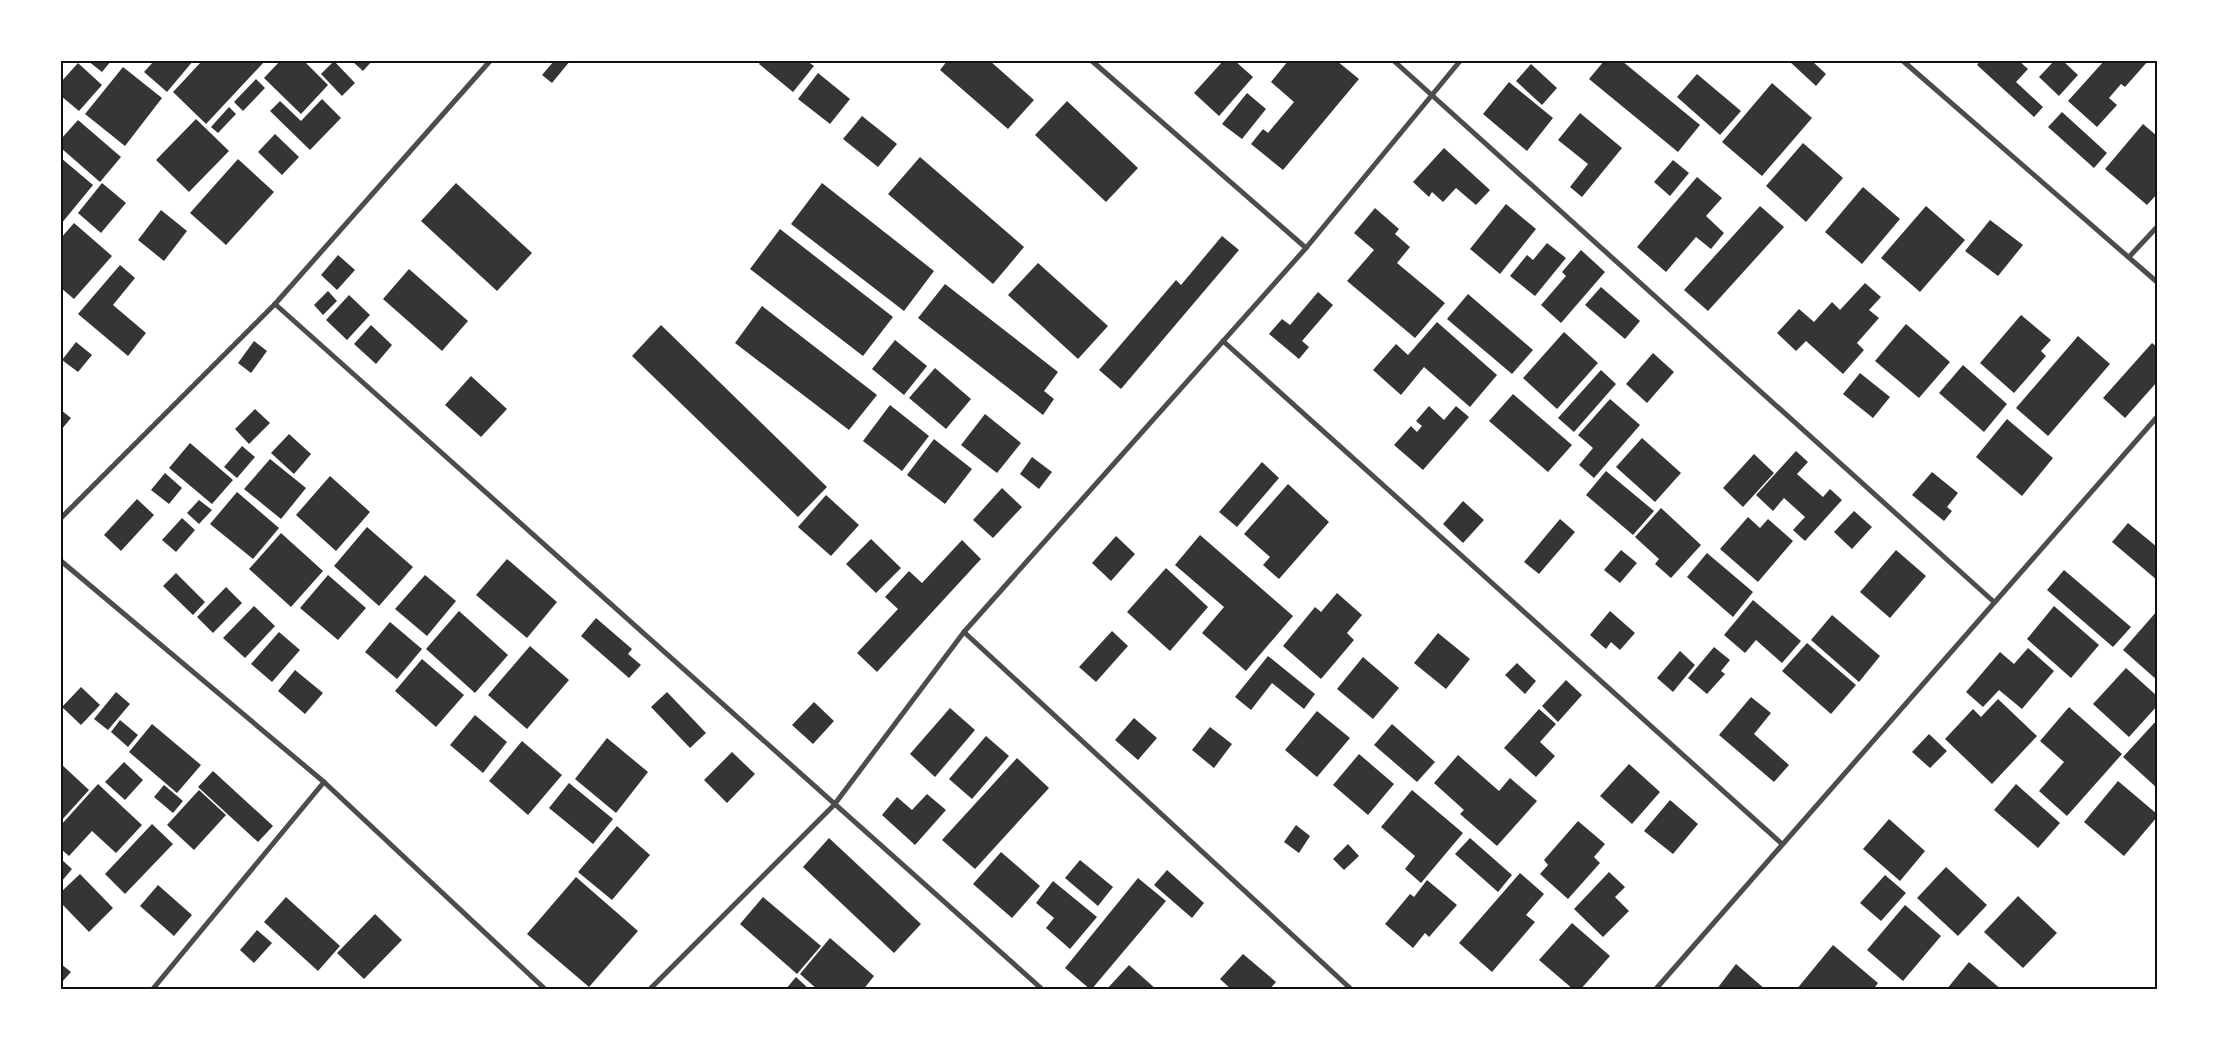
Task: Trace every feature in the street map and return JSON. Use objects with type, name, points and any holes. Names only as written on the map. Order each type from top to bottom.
[{"type":"street","points":[[61,518],[275,304],[489,61]]},
{"type":"street","points":[[1092,61],[1306,248]]},
{"type":"street","points":[[1394,61],[1994,602]]},
{"type":"street","points":[[649,990],[834,805],[964,632],[1306,248],[1460,61]]},
{"type":"street","points":[[1906,62],[2157,282]]},
{"type":"street","points":[[2130,257],[2157,227]]},
{"type":"street","points":[[275,304],[1043,990]]},
{"type":"street","points":[[1223,341],[1782,844]]},
{"type":"street","points":[[1655,990],[2157,417]]},
{"type":"street","points":[[61,561],[324,782],[546,990]]},
{"type":"street","points":[[964,632],[1351,990]]},
{"type":"street","points":[[152,990],[324,782]]},
{"type":"building","points":[[88,61],[111,61],[102,72]]},
{"type":"building","points":[[154,61],[193,61],[167,92],[144,72]]},
{"type":"building","points":[[202,61],[265,61],[206,124],[173,92]]},
{"type":"building","points":[[280,61],[304,61],[328,85],[301,114],[264,78]]},
{"type":"building","points":[[334,61],[355,83],[342,96],[321,74]]},
{"type":"building","points":[[352,61],[372,61],[363,71]]},
{"type":"building","points":[[554,61],[570,61],[552,83],[542,75]]},
{"type":"building","points":[[761,61],[807,61],[814,66],[793,92],[759,64]]},
{"type":"building","points":[[947,61],[990,61],[1034,100],[1008,129],[940,70]]},
{"type":"building","points":[[1223,61],[1235,61],[1253,77],[1219,116],[1194,93]]},
{"type":"building","points":[[1288,61],[1337,61],[1359,79],[1283,170],[1251,144],[1263,129],[1268,133],[1294,102],[1271,82]]},
{"type":"building","points":[[1604,61],[1622,61],[1700,125],[1678,152],[1589,79]]},
{"type":"building","points":[[1789,61],[1812,61],[1826,74],[1816,86]]},
{"type":"building","points":[[1980,61],[2019,61],[2028,69],[2016,82],[2043,107],[2034,117],[1977,65]]},
{"type":"building","points":[[2054,61],[2063,61],[2078,75],[2059,96],[2039,77]]},
{"type":"building","points":[[2104,61],[2148,61],[2125,87],[2121,84],[2109,98],[2117,105],[2097,127],[2068,101]]},
{"type":"building","points":[[78,63],[102,85],[79,111],[61,96],[61,82]]},
{"type":"building","points":[[1531,64],[1557,88],[1542,105],[1516,81]]},
{"type":"building","points":[[123,67],[162,98],[125,146],[85,114]]},
{"type":"building","points":[[818,73],[850,99],[830,124],[798,99]]},
{"type":"building","points":[[1697,74],[1741,111],[1720,135],[1677,97]]},
{"type":"building","points":[[256,79],[265,88],[243,111],[234,102]]},
{"type":"building","points":[[1509,82],[1553,118],[1527,151],[1483,114]]},
{"type":"building","points":[[1772,83],[1812,118],[1762,176],[1722,142]]},
{"type":"building","points":[[1247,93],[1266,109],[1242,139],[1222,124]]},
{"type":"building","points":[[322,99],[341,118],[310,150],[270,111],[280,101],[301,121]]},
{"type":"building","points":[[1067,101],[1138,168],[1106,202],[1035,135]]},
{"type":"building","points":[[229,107],[236,114],[218,133],[211,127]]},
{"type":"building","points":[[2062,112],[2107,153],[2094,168],[2048,127]]},
{"type":"building","points":[[1580,113],[1622,148],[1582,197],[1570,187],[1588,164],[1558,140]]},
{"type":"building","points":[[862,116],[897,144],[878,167],[843,139]]},
{"type":"building","points":[[196,119],[229,151],[189,192],[156,160]]},
{"type":"building","points":[[78,120],[121,157],[100,182],[61,148],[61,139]]},
{"type":"building","points":[[2143,124],[2157,136],[2157,194],[2147,205],[2105,169]]},
{"type":"building","points":[[275,134],[299,157],[282,175],[258,152]]},
{"type":"building","points":[[1803,143],[1843,178],[1806,222],[1766,186]]},
{"type":"building","points":[[1444,148],[1490,190],[1476,205],[1456,188],[1443,202],[1432,192],[1429,197],[1413,182]]},
{"type":"building","points":[[920,157],[1024,247],[993,284],[888,194]]},
{"type":"building","points":[[61,158],[93,185],[61,224]]},
{"type":"building","points":[[238,159],[274,192],[226,245],[190,213]]},
{"type":"building","points":[[1673,160],[1689,173],[1670,196],[1654,182]]},
{"type":"building","points":[[1697,177],[1722,198],[1706,216],[1724,233],[1711,249],[1696,237],[1666,272],[1637,247]]},
{"type":"building","points":[[102,183],[126,203],[101,233],[78,213]]},
{"type":"building","points":[[456,183],[532,253],[497,291],[421,221]]},
{"type":"building","points":[[822,183],[934,271],[904,311],[791,224]]},
{"type":"building","points":[[1863,187],[1900,219],[1862,264],[1825,232]]},
{"type":"building","points":[[1506,204],[1536,229],[1500,274],[1470,249]]},
{"type":"building","points":[[1760,206],[1784,227],[1708,311],[1684,290]]},
{"type":"building","points":[[1926,206],[1965,240],[1920,292],[1881,258]]},
{"type":"building","points":[[1375,208],[1399,229],[1395,234],[1410,247],[1397,263],[1445,303],[1415,338],[1347,281],[1374,250],[1354,233]]},
{"type":"building","points":[[161,210],[187,231],[164,261],[138,240]]},
{"type":"building","points":[[1990,220],[2023,245],[1998,276],[1965,251]]},
{"type":"building","points":[[74,223],[112,256],[74,299],[61,288],[61,238]]},
{"type":"building","points":[[780,229],[893,317],[863,356],[750,269]]},
{"type":"building","points":[[1222,236],[1239,250],[1121,389],[1099,370],[1176,280],[1181,285]]},
{"type":"building","points":[[1547,243],[1566,258],[1535,296],[1510,276],[1527,255],[1533,260]]},
{"type":"building","points":[[1581,250],[1605,272],[1561,323],[1541,305],[1566,276],[1562,272]]},
{"type":"building","points":[[338,255],[355,270],[337,290],[321,275]]},
{"type":"building","points":[[1038,263],[1108,326],[1078,359],[1008,295]]},
{"type":"building","points":[[120,265],[135,278],[113,305],[146,333],[128,356],[78,314]]},
{"type":"building","points":[[409,269],[468,321],[442,351],[383,299]]},
{"type":"building","points":[[1865,283],[1881,297],[1869,310],[1879,318],[1857,343],[1864,350],[1843,374],[1806,341],[1796,351],[1777,333],[1799,309],[1814,322],[1832,302],[1840,310]]},
{"type":"building","points":[[945,284],[1058,372],[1044,391],[1054,399],[1043,415],[918,318]]},
{"type":"building","points":[[1601,287],[1640,321],[1625,339],[1585,305]]},
{"type":"building","points":[[328,291],[337,301],[323,315],[314,305]]},
{"type":"building","points":[[1318,292],[1333,305],[1302,341],[1309,347],[1299,359],[1269,334],[1282,319],[1290,325]]},
{"type":"building","points":[[1468,294],[1533,350],[1512,374],[1447,319]]},
{"type":"building","points":[[349,295],[370,315],[347,340],[326,320]]},
{"type":"building","points":[[762,306],[877,395],[849,430],[735,343]]},
{"type":"building","points":[[2021,315],[2051,340],[2041,351],[2046,356],[2014,393],[1980,363]]},
{"type":"building","points":[[1437,322],[1497,375],[1470,407],[1424,367],[1401,395],[1373,370],[1396,344],[1408,355]]},
{"type":"building","points":[[1906,324],[1950,362],[1919,398],[1875,361]]},
{"type":"building","points":[[371,325],[392,345],[376,364],[354,344]]},
{"type":"building","points":[[661,325],[827,487],[798,517],[632,356]]},
{"type":"building","points":[[1564,332],[1598,363],[1557,409],[1523,378]]},
{"type":"building","points":[[2078,336],[2110,364],[2048,436],[2016,408]]},
{"type":"building","points":[[895,340],[927,366],[904,395],[872,369]]},
{"type":"building","points":[[254,341],[267,351],[251,373],[238,363]]},
{"type":"building","points":[[76,342],[92,355],[78,372],[62,360]]},
{"type":"building","points":[[2152,343],[2157,347],[2157,382],[2125,418],[2103,398]]},
{"type":"building","points":[[1653,353],[1674,372],[1647,403],[1626,384]]},
{"type":"building","points":[[1963,365],[2007,404],[1984,432],[1939,393]]},
{"type":"building","points":[[935,368],[971,399],[946,429],[909,398]]},
{"type":"building","points":[[1601,370],[1616,384],[1574,432],[1558,418]]},
{"type":"building","points":[[1860,373],[1890,397],[1873,418],[1843,394]]},
{"type":"building","points":[[471,376],[507,409],[481,437],[445,405]]},
{"type":"building","points":[[1513,394],[1572,445],[1548,472],[1489,421]]},
{"type":"building","points":[[1610,399],[1640,425],[1594,478],[1579,465],[1593,448],[1578,435]]},
{"type":"building","points":[[890,405],[929,436],[902,471],[863,441]]},
{"type":"building","points":[[1429,406],[1444,420],[1456,406],[1469,417],[1423,470],[1394,445],[1411,426],[1417,432],[1422,426],[1416,421]]},
{"type":"building","points":[[255,409],[270,423],[249,444],[235,429]]},
{"type":"building","points":[[61,410],[71,418],[61,430]]},
{"type":"building","points":[[985,414],[1021,443],[997,473],[961,445]]},
{"type":"building","points":[[2007,419],[2053,458],[2022,496],[1976,457]]},
{"type":"building","points":[[289,434],[311,454],[294,474],[271,453]]},
{"type":"building","points":[[1642,438],[1681,473],[1655,502],[1616,467]]},
{"type":"building","points":[[934,439],[972,469],[945,504],[907,475]]},
{"type":"building","points":[[190,443],[233,480],[212,504],[169,468]]},
{"type":"building","points":[[242,446],[255,457],[237,478],[224,467]]},
{"type":"building","points":[[1796,451],[1808,462],[1797,474],[1823,497],[1830,489],[1842,500],[1805,541],[1793,530],[1805,517],[1784,498],[1773,511],[1756,495]]},
{"type":"building","points":[[1754,454],[1774,473],[1743,507],[1723,488]]},
{"type":"building","points":[[1032,457],[1052,472],[1039,489],[1020,474]]},
{"type":"building","points":[[270,459],[306,488],[281,519],[244,489]]},
{"type":"building","points":[[1262,462],[1279,478],[1237,527],[1219,512]]},
{"type":"building","points":[[1606,471],[1654,511],[1633,535],[1586,495]]},
{"type":"building","points":[[1932,472],[1958,493],[1947,507],[1952,511],[1944,521],[1912,495]]},
{"type":"building","points":[[165,473],[182,488],[169,504],[151,490]]},
{"type":"building","points":[[330,476],[370,512],[336,551],[296,515]]},
{"type":"building","points":[[1288,484],[1329,522],[1279,579],[1263,565],[1270,557],[1244,534]]},
{"type":"building","points":[[1002,488],[1022,507],[993,538],[973,520]]},
{"type":"building","points":[[237,492],[279,528],[253,559],[210,524]]},
{"type":"building","points":[[826,495],[859,525],[831,556],[798,527]]},
{"type":"building","points":[[137,499],[154,515],[121,551],[104,535]]},
{"type":"building","points":[[199,500],[212,510],[199,524],[187,513]]},
{"type":"building","points":[[1463,501],[1484,520],[1463,543],[1443,524]]},
{"type":"building","points":[[1661,508],[1701,545],[1671,578],[1655,564],[1659,559],[1635,537]]},
{"type":"building","points":[[1854,511],[1872,527],[1852,549],[1834,532]]},
{"type":"building","points":[[1748,517],[1760,528],[1768,519],[1793,541],[1758,582],[1720,549]]},
{"type":"building","points":[[182,518],[195,530],[176,552],[162,540]]},
{"type":"building","points":[[1560,519],[1575,532],[1539,574],[1524,562]]},
{"type":"building","points":[[2128,523],[2157,547],[2157,580],[2112,542]]},
{"type":"building","points":[[367,527],[413,567],[379,606],[334,566]]},
{"type":"building","points":[[281,533],[323,571],[291,607],[249,569]]},
{"type":"building","points":[[1200,535],[1293,616],[1246,671],[1202,633],[1224,607],[1175,565]]},
{"type":"building","points":[[1116,536],[1135,554],[1111,581],[1092,563]]},
{"type":"building","points":[[871,539],[901,568],[876,593],[846,564]]},
{"type":"building","points":[[962,540],[981,559],[877,672],[857,653],[898,609],[885,597],[909,571],[922,583]]},
{"type":"building","points":[[1621,550],[1637,563],[1620,583],[1604,570]]},
{"type":"building","points":[[1896,550],[1926,576],[1890,618],[1860,592]]},
{"type":"building","points":[[1707,553],[1753,592],[1733,617],[1687,577]]},
{"type":"building","points":[[507,559],[557,602],[527,638],[476,595]]},
{"type":"building","points":[[1166,568],[1208,607],[1170,651],[1127,612]]},
{"type":"building","points":[[2064,570],[2131,627],[2113,647],[2047,590]]},
{"type":"building","points":[[176,573],[205,602],[193,615],[163,586]]},
{"type":"building","points":[[328,575],[366,608],[338,640],[300,608]]},
{"type":"building","points":[[425,575],[456,601],[427,636],[395,609]]},
{"type":"building","points":[[226,587],[242,603],[213,633],[197,617]]},
{"type":"building","points":[[1337,593],[1362,615],[1347,633],[1354,640],[1321,679],[1283,646],[1315,607],[1321,612]]},
{"type":"building","points":[[1753,600],[1801,641],[1782,663],[1756,640],[1745,653],[1724,635]]},
{"type":"building","points":[[254,606],[275,626],[245,658],[223,638]]},
{"type":"building","points":[[2054,606],[2099,645],[2071,678],[2027,639]]},
{"type":"building","points":[[459,611],[508,655],[475,693],[426,649]]},
{"type":"building","points":[[1610,611],[1635,633],[1620,650],[1611,642],[1606,649],[1590,635]]},
{"type":"building","points":[[2157,611],[2157,680],[2123,650]]},
{"type":"building","points":[[1832,615],[1880,656],[1859,682],[1811,640]]},
{"type":"building","points":[[596,618],[632,649],[628,654],[641,665],[629,678],[581,636]]},
{"type":"building","points":[[390,622],[422,649],[397,679],[365,652]]},
{"type":"building","points":[[1112,631],[1128,646],[1096,682],[1079,667]]},
{"type":"building","points":[[279,632],[300,650],[272,682],[251,664]]},
{"type":"building","points":[[1438,633],[1470,659],[1446,689],[1414,663]]},
{"type":"building","points":[[1807,643],[1856,685],[1831,714],[1782,671]]},
{"type":"building","points":[[530,646],[569,680],[527,729],[488,695]]},
{"type":"building","points":[[1714,647],[1730,660],[1721,671],[1725,674],[1707,694],[1688,678]]},
{"type":"building","points":[[2028,648],[2054,671],[2022,709],[1999,690],[1983,707],[1966,692],[2000,652],[2014,664]]},
{"type":"building","points":[[1680,651],[1695,665],[1673,692],[1657,678]]},
{"type":"building","points":[[1268,656],[1315,694],[1304,709],[1272,683],[1251,710],[1235,697]]},
{"type":"building","points":[[1363,657],[1399,688],[1373,719],[1337,689]]},
{"type":"building","points":[[422,659],[464,695],[436,727],[395,691]]},
{"type":"building","points":[[1517,663],[1536,681],[1525,694],[1505,675]]},
{"type":"building","points":[[2126,668],[2157,696],[2157,706],[2129,737],[2093,704]]},
{"type":"building","points":[[295,670],[323,693],[305,714],[278,691]]},
{"type":"building","points":[[1566,680],[1582,695],[1558,722],[1542,706]]},
{"type":"building","points":[[81,687],[100,705],[81,725],[62,707]]},
{"type":"building","points":[[116,692],[130,704],[108,730],[94,719]]},
{"type":"building","points":[[667,692],[706,733],[690,748],[651,707]]},
{"type":"building","points":[[1751,697],[1771,713],[1754,734],[1789,765],[1774,782],[1719,735]]},
{"type":"building","points":[[1998,699],[2037,736],[1992,784],[1945,739],[1973,709],[1981,717]]},
{"type":"building","points":[[814,702],[834,721],[813,744],[792,725]]},
{"type":"building","points":[[2069,707],[2122,754],[2067,816],[2039,791],[2064,762],[2040,741]]},
{"type":"building","points":[[950,708],[975,730],[935,777],[910,754]]},
{"type":"building","points":[[1539,709],[1556,724],[1540,742],[1555,756],[1536,777],[1504,748]]},
{"type":"building","points":[[1317,711],[1350,738],[1317,777],[1285,750]]},
{"type":"building","points":[[475,715],[507,742],[483,773],[450,745]]},
{"type":"building","points":[[1134,718],[1157,738],[1138,760],[1115,740]]},
{"type":"building","points":[[120,720],[138,735],[128,747],[111,732]]},
{"type":"building","points":[[2157,720],[2157,788],[2123,757]]},
{"type":"building","points":[[152,724],[201,765],[177,793],[129,752]]},
{"type":"building","points":[[1392,724],[1435,762],[1417,782],[1374,745]]},
{"type":"building","points":[[1210,727],[1232,744],[1214,768],[1192,750]]},
{"type":"building","points":[[1929,734],[1947,751],[1930,768],[1912,752]]},
{"type":"building","points":[[986,736],[1009,756],[972,799],[949,779]]},
{"type":"building","points":[[607,738],[648,772],[616,813],[575,779]]},
{"type":"building","points":[[522,741],[562,775],[528,815],[489,781]]},
{"type":"building","points":[[732,752],[755,774],[727,803],[704,780]]},
{"type":"building","points":[[1359,754],[1394,784],[1368,815],[1333,785]]},
{"type":"building","points":[[1458,755],[1499,791],[1510,778],[1537,801],[1497,846],[1460,814],[1464,810],[1434,783]]},
{"type":"building","points":[[1017,758],[1049,788],[975,869],[942,840]]},
{"type":"building","points":[[124,762],[143,780],[125,800],[105,782]]},
{"type":"building","points":[[61,764],[89,790],[61,821]]},
{"type":"building","points":[[1629,764],[1660,792],[1632,824],[1600,796]]},
{"type":"building","points":[[213,771],[273,826],[258,842],[198,787]]},
{"type":"building","points":[[2118,781],[2157,814],[2157,817],[2124,856],[2084,822]]},
{"type":"building","points":[[569,783],[613,819],[593,844],[549,808]]},
{"type":"building","points":[[98,784],[142,825],[116,853],[92,831],[69,856],[61,849],[61,825]]},
{"type":"building","points":[[2016,784],[2060,823],[2038,848],[1994,810]]},
{"type":"building","points":[[164,785],[183,801],[173,813],[154,797]]},
{"type":"building","points":[[199,790],[226,815],[194,850],[167,825]]},
{"type":"building","points":[[1412,790],[1463,833],[1421,883],[1405,869],[1415,856],[1381,827]]},
{"type":"building","points":[[927,794],[946,810],[915,845],[882,815],[897,797],[912,810]]},
{"type":"building","points":[[1670,800],[1698,824],[1673,854],[1644,831]]},
{"type":"building","points":[[1889,819],[1925,851],[1900,881],[1863,849]]},
{"type":"building","points":[[1578,821],[1605,844],[1594,857],[1600,863],[1568,899],[1540,874],[1548,865],[1544,860]]},
{"type":"building","points":[[152,824],[173,844],[125,894],[105,874]]},
{"type":"building","points":[[1296,825],[1310,836],[1299,853],[1284,842]]},
{"type":"building","points":[[617,826],[650,855],[612,900],[578,872]]},
{"type":"building","points":[[829,838],[921,924],[894,953],[803,867]]},
{"type":"building","points":[[1470,838],[1512,875],[1498,892],[1455,854]]},
{"type":"building","points":[[1348,844],[1359,856],[1344,870],[1333,859]]},
{"type":"building","points":[[1001,852],[1040,886],[1012,918],[973,884]]},
{"type":"building","points":[[61,859],[72,869],[61,882]]},
{"type":"building","points":[[1080,860],[1113,887],[1098,906],[1065,878]]},
{"type":"building","points":[[1946,867],[1987,905],[1958,936],[1917,898]]},
{"type":"building","points":[[1167,870],[1204,903],[1192,918],[1154,885]]},
{"type":"building","points":[[1609,872],[1625,887],[1615,897],[1629,911],[1603,937],[1574,909]]},
{"type":"building","points":[[1520,873],[1544,894],[1526,915],[1535,922],[1492,972],[1459,943]]},
{"type":"building","points":[[80,874],[113,908],[89,932],[61,903],[61,892]]},
{"type":"building","points":[[1885,875],[1906,893],[1881,921],[1860,903]]},
{"type":"building","points":[[576,877],[638,931],[589,987],[527,934]]},
{"type":"building","points":[[1138,878],[1166,901],[1091,990],[1065,968]]},
{"type":"building","points":[[1427,880],[1457,905],[1429,937],[1425,933],[1413,948],[1385,924],[1410,894],[1414,897]]},
{"type":"building","points":[[1053,881],[1097,917],[1070,949],[1046,928],[1054,918],[1036,903]]},
{"type":"building","points":[[158,885],[192,915],[174,936],[140,906]]},
{"type":"building","points":[[2018,896],[2057,933],[2023,968],[1984,932]]},
{"type":"building","points":[[286,897],[340,946],[318,971],[264,922]]},
{"type":"building","points":[[763,897],[821,946],[797,974],[740,924]]},
{"type":"building","points":[[1905,905],[1941,936],[1903,981],[1867,950]]},
{"type":"building","points":[[375,914],[402,940],[364,979],[337,953]]},
{"type":"building","points":[[1572,923],[1610,956],[1580,990],[1574,990],[1539,960]]},
{"type":"building","points":[[257,930],[272,943],[254,963],[240,950]]},
{"type":"building","points":[[830,938],[874,976],[863,990],[818,990],[800,974]]},
{"type":"building","points":[[1833,945],[1878,983],[1873,990],[1796,990]]},
{"type":"building","points":[[1243,954],[1276,982],[1269,990],[1232,990],[1220,979]]},
{"type":"building","points":[[1969,962],[2002,990],[1946,990]]},
{"type":"building","points":[[61,964],[71,972],[61,983]]},
{"type":"building","points":[[1736,964],[1766,990],[1716,990]]},
{"type":"building","points":[[1129,965],[1157,990],[1106,990]]},
{"type":"building","points":[[796,977],[810,990],[785,990]]}]
